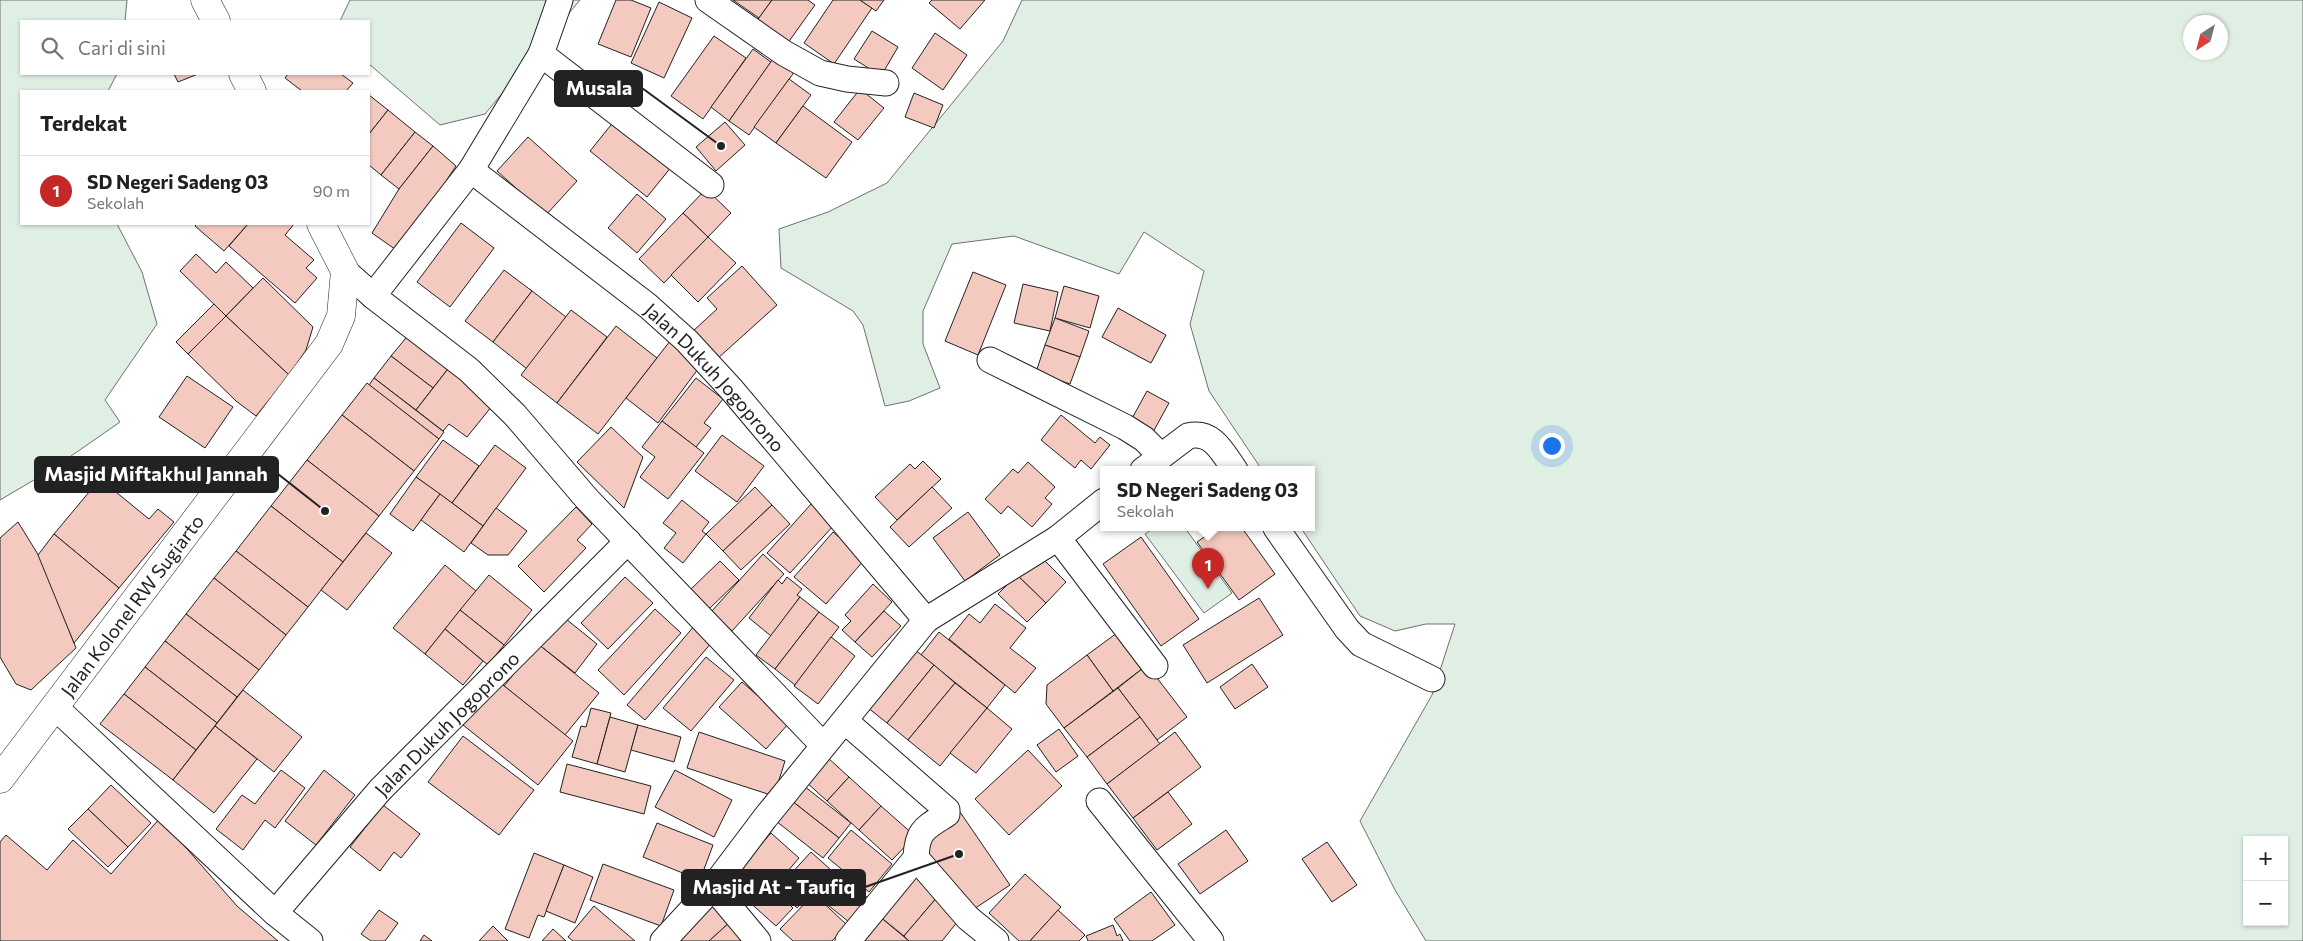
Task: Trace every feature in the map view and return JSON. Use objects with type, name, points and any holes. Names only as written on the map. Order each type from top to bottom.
[{"type":"main road","points":[[205,0],[215,20]]},
{"type":"main road","points":[[244,75],[251,90]]},
{"type":"main road","points":[[322,225],[345,271]]},
{"type":"main road","name":"Jalan Kolonel RW Sugiarto","points":[[0,779],[56,708],[330,344],[341,316],[345,271]]},
{"type":"street","points":[[373,296],[471,170],[541,54],[560,0]]},
{"type":"street","points":[[708,0],[784,53],[820,73],[847,79],[886,83]]},
{"type":"street","points":[[541,54],[711,185]]},
{"type":"street","name":"Jalan Dukuh Jogoprono","points":[[471,170],[648,306],[687,342],[732,390],[926,620]]},
{"type":"street","points":[[345,271],[373,296],[470,370],[515,415],[587,499],[823,745]]},
{"type":"street","points":[[990,360],[1125,427],[1144,439],[1152,463],[1188,436],[1205,436],[1214,441],[1232,466]]},
{"type":"street","points":[[663,941],[713,887],[823,745],[845,721],[926,620],[1058,538],[1100,504]]},
{"type":"street","points":[[1278,531],[1347,629],[1361,644],[1432,679]]},
{"type":"street","points":[[1058,538],[1155,666]]},
{"type":"street","name":"Jalan Dukuh Jogoprono","points":[[275,913],[380,790],[628,541]]},
{"type":"street","points":[[56,708],[275,913],[310,941]]},
{"type":"street","points":[[845,721],[947,810],[947,814],[921,831],[916,843],[916,858],[848,941]]},
{"type":"street","points":[[1099,801],[1211,941]]},
{"type":"street","points":[[916,858],[968,918],[996,941]]},
{"type":"street","points":[[713,887],[758,941]]},
{"type":"green space","points":[[0,0],[127,0],[125,20],[20,20],[20,75],[116,75],[109,90],[20,90],[20,225],[118,225],[142,272],[157,324],[105,400],[120,422],[51,470],[0,500]]},
{"type":"green space","points":[[350,0],[580,0],[485,114],[440,125],[370,65],[370,20],[340,20]]},
{"type":"green space","points":[[1022,0],[2303,0],[2303,941],[1426,941],[1395,890],[1360,821],[1432,695],[1455,624],[1426,624],[1395,631],[1360,616],[1303,531],[1315,531],[1315,466],[1259,466],[1209,391],[1190,324],[1204,271],[1144,232],[1119,274],[1014,236],[952,244],[923,311],[923,344],[940,388],[909,401],[885,406],[863,325],[853,311],[781,268],[779,229],[828,212],[887,183],[1003,41]]},
{"type":"green space","points":[[1150,531],[1187,531],[1232,593],[1204,613],[1145,534]]},
{"type":"building","points":[[616,0],[631,0],[651,8],[631,57],[598,44]]},
{"type":"building","points":[[733,0],[772,0],[759,18]]},
{"type":"building","points":[[772,0],[808,0],[815,5],[787,44],[756,22]]},
{"type":"building","points":[[833,0],[860,0],[872,8],[834,64],[804,43]]},
{"type":"building","points":[[860,0],[884,0],[876,11]]},
{"type":"building","points":[[932,0],[985,0],[960,29],[929,3]]},
{"type":"building","points":[[659,2],[692,18],[664,78],[631,63]]},
{"type":"building","points":[[872,31],[898,47],[881,76],[854,59]]},
{"type":"building","points":[[935,33],[967,55],[943,90],[912,68]]},
{"type":"building","points":[[714,36],[746,58],[703,119],[671,96]]},
{"type":"building","points":[[753,49],[771,62],[729,121],[711,107]]},
{"type":"building","points":[[775,56],[795,71],[749,135],[729,121]]},
{"type":"building","points":[[174,75],[196,75],[178,82]]},
{"type":"building","points":[[287,75],[342,75],[353,83],[347,90],[301,90],[285,78]]},
{"type":"building","points":[[789,79],[811,95],[776,143],[754,127]]},
{"type":"building","points":[[860,89],[884,108],[858,140],[834,122]]},
{"type":"building","points":[[914,93],[943,105],[934,128],[905,117]]},
{"type":"building","points":[[370,96],[388,110],[370,133]]},
{"type":"building","points":[[803,106],[852,142],[826,178],[776,143]]},
{"type":"building","points":[[388,110],[415,132],[381,175],[370,166],[370,133]]},
{"type":"building","points":[[615,120],[672,166],[647,197],[590,151]]},
{"type":"building","points":[[725,122],[745,145],[716,171],[696,147]]},
{"type":"building","points":[[415,132],[433,146],[399,189],[381,175]]},
{"type":"building","points":[[528,137],[577,181],[546,215],[497,171]]},
{"type":"building","points":[[433,146],[456,166],[399,252],[372,233],[399,189]]},
{"type":"building","points":[[706,189],[731,213],[708,237],[683,213]]},
{"type":"building","points":[[637,194],[666,219],[637,253],[608,228]]},
{"type":"building","points":[[683,213],[708,237],[664,283],[639,259]]},
{"type":"building","points":[[461,223],[494,248],[450,307],[417,282]]},
{"type":"building","points":[[196,225],[247,225],[224,251]]},
{"type":"building","points":[[247,225],[293,225],[285,235],[314,260],[306,268],[317,278],[295,303],[229,246]]},
{"type":"building","points":[[708,237],[736,263],[698,302],[671,275]]},
{"type":"building","points":[[196,254],[216,273],[226,262],[253,288],[226,316],[180,271]]},
{"type":"building","points":[[742,266],[777,305],[717,359],[692,332],[717,309],[707,298]]},
{"type":"building","points":[[504,270],[532,291],[493,342],[465,321]]},
{"type":"building","points":[[973,272],[1006,285],[978,355],[945,341]]},
{"type":"building","points":[[263,278],[313,327],[306,350],[289,375],[226,316]]},
{"type":"building","points":[[1023,284],[1058,292],[1050,331],[1014,323]]},
{"type":"building","points":[[1064,286],[1099,296],[1090,328],[1055,318]]},
{"type":"building","points":[[532,291],[566,317],[527,369],[493,342]]},
{"type":"building","points":[[214,304],[226,316],[188,354],[176,342]]},
{"type":"building","points":[[1118,308],[1166,335],[1151,363],[1102,337]]},
{"type":"building","points":[[571,310],[607,337],[557,403],[521,375]]},
{"type":"building","points":[[226,316],[289,375],[256,416],[236,401],[188,354]]},
{"type":"building","points":[[1055,318],[1089,331],[1080,357],[1045,345]]},
{"type":"building","points":[[616,326],[657,358],[598,434],[557,403]]},
{"type":"building","points":[[410,333],[451,365],[433,388],[391,356]]},
{"type":"building","points":[[670,341],[701,365],[658,423],[626,398]]},
{"type":"building","points":[[1045,345],[1080,357],[1070,384],[1036,372]]},
{"type":"building","points":[[391,356],[433,388],[416,410],[374,378]]},
{"type":"building","points":[[451,365],[492,406],[467,437],[449,424],[443,431],[416,410]]},
{"type":"building","points":[[187,376],[233,407],[205,448],[159,417]]},
{"type":"building","points":[[374,378],[444,432],[439,439],[369,385]]},
{"type":"building","points":[[696,378],[723,399],[704,423],[711,428],[696,447],[662,421]]},
{"type":"building","points":[[367,383],[439,439],[414,471],[342,415]]},
{"type":"building","points":[[1147,391],[1169,403],[1152,434],[1130,422]]},
{"type":"building","points":[[342,415],[414,471],[379,516],[307,460]]},
{"type":"building","points":[[1061,415],[1095,443],[1100,437],[1110,445],[1091,469],[1081,460],[1075,468],[1041,440]]},
{"type":"building","points":[[662,421],[704,453],[668,499],[640,477],[655,457],[642,447]]},
{"type":"building","points":[[611,427],[643,457],[624,508],[577,462]]},
{"type":"building","points":[[722,435],[764,466],[737,502],[695,471]]},
{"type":"building","points":[[443,440],[479,466],[452,503],[416,477]]},
{"type":"building","points":[[495,445],[526,468],[483,526],[452,503]]},
{"type":"building","points":[[307,460],[379,516],[343,562],[271,506]]},
{"type":"building","points":[[923,461],[941,479],[897,520],[875,497],[910,464],[915,469]]},
{"type":"building","points":[[1028,462],[1055,487],[1045,498],[1052,504],[1032,527],[1008,506],[1001,514],[985,499],[1013,469],[1018,473]]},
{"type":"building","points":[[416,477],[440,494],[413,531],[390,514]]},
{"type":"building","points":[[100,479],[149,519],[158,509],[174,522],[119,588],[54,534]]},
{"type":"building","points":[[755,487],[772,505],[723,551],[706,534]]},
{"type":"building","points":[[932,487],[952,508],[909,547],[890,527]]},
{"type":"building","points":[[440,494],[483,526],[464,552],[421,520]]},
{"type":"building","points":[[682,500],[709,522],[702,531],[706,534],[683,563],[664,548],[676,533],[663,523]]},
{"type":"building","points":[[812,503],[835,524],[790,573],[767,553]]},
{"type":"building","points":[[772,505],[790,524],[741,570],[723,551]]},
{"type":"building","points":[[271,506],[343,562],[308,607],[236,551]]},
{"type":"building","points":[[576,507],[592,524],[577,540],[586,548],[544,592],[518,566]]},
{"type":"building","points":[[496,508],[527,531],[508,555],[488,555],[471,543]]},
{"type":"building","points":[[968,512],[1000,555],[965,581],[933,538]]},
{"type":"building","points":[[18,522],[42,561],[76,648],[31,690],[16,684],[0,657],[0,538]]},
{"type":"building","points":[[1213,531],[1244,531],[1275,574],[1239,600],[1197,542]]},
{"type":"building","points":[[833,532],[865,559],[826,604],[794,577]]},
{"type":"building","points":[[366,533],[392,553],[347,610],[321,590]]},
{"type":"building","points":[[54,534],[119,588],[74,643],[38,555]]},
{"type":"building","points":[[1141,537],[1199,619],[1161,646],[1103,564]]},
{"type":"building","points":[[236,551],[308,607],[286,635],[214,578]]},
{"type":"building","points":[[763,554],[784,574],[732,631],[711,612]]},
{"type":"building","points":[[1038,554],[1066,582],[1046,603],[1017,575]]},
{"type":"building","points":[[720,561],[739,580],[709,609],[690,590]]},
{"type":"building","points":[[445,565],[476,591],[425,654],[393,628]]},
{"type":"building","points":[[489,575],[532,610],[504,645],[460,610]]},
{"type":"building","points":[[1017,575],[1046,603],[1027,622],[998,594]]},
{"type":"building","points":[[625,577],[653,603],[608,649],[581,623]]},
{"type":"building","points":[[787,577],[802,589],[797,595],[800,597],[771,636],[749,618],[778,580],[782,584]]},
{"type":"building","points":[[214,578],[286,635],[259,670],[186,614]]},
{"type":"building","points":[[873,584],[892,602],[855,642],[842,630],[851,621],[845,615]]},
{"type":"building","points":[[800,597],[819,612],[775,669],[756,655]]},
{"type":"building","points":[[1259,598],[1283,635],[1207,683],[1183,645]]},
{"type":"building","points":[[995,604],[1026,628],[1010,648],[1036,668],[1015,693],[949,639],[969,614],[980,623]]},
{"type":"building","points":[[655,609],[681,633],[624,695],[598,670]]},
{"type":"building","points":[[460,610],[504,645],[488,665],[445,629]]},
{"type":"building","points":[[884,611],[901,626],[872,657],[855,642]]},
{"type":"building","points":[[819,612],[839,627],[795,685],[775,669]]},
{"type":"building","points":[[186,614],[259,670],[237,697],[165,641]]},
{"type":"building","points":[[561,615],[597,644],[575,673],[538,644]]},
{"type":"building","points":[[695,625],[713,641],[645,720],[627,705]]},
{"type":"building","points":[[445,629],[483,661],[463,685],[425,654]]},
{"type":"building","points":[[1121,630],[1147,665],[1113,691],[1087,655]]},
{"type":"building","points":[[939,632],[1005,685],[987,708],[921,655]]},
{"type":"building","points":[[831,637],[855,656],[818,704],[794,686]]},
{"type":"building","points":[[165,641],[237,697],[217,723],[145,667]]},
{"type":"building","points":[[538,644],[599,693],[565,735],[504,686]]},
{"type":"building","points":[[914,649],[934,665],[887,723],[867,707]]},
{"type":"building","points":[[1087,655],[1113,691],[1064,728],[1046,704],[1047,685]]},
{"type":"building","points":[[706,657],[734,680],[691,731],[663,708]]},
{"type":"building","points":[[1252,664],[1268,687],[1235,709],[1220,687]]},
{"type":"building","points":[[934,665],[955,683],[908,740],[887,723]]},
{"type":"building","points":[[1147,665],[1187,717],[1157,740],[1118,688]]},
{"type":"building","points":[[145,667],[217,723],[196,750],[124,694]]},
{"type":"building","points":[[498,681],[573,741],[538,785],[463,725]]},
{"type":"building","points":[[742,682],[789,723],[766,749],[719,707]]},
{"type":"building","points":[[955,683],[987,708],[940,766],[908,740]]},
{"type":"building","points":[[1118,688],[1140,717],[1087,757],[1064,728]]},
{"type":"building","points":[[243,690],[302,737],[274,772],[215,726]]},
{"type":"building","points":[[124,694],[196,750],[173,780],[100,724]]},
{"type":"building","points":[[591,708],[611,713],[597,764],[572,757],[581,726],[586,727]]},
{"type":"building","points":[[987,708],[1012,729],[976,773],[950,753]]},
{"type":"building","points":[[610,717],[638,725],[625,772],[597,764]]},
{"type":"building","points":[[1140,717],[1160,744],[1107,784],[1087,757]]},
{"type":"building","points":[[638,725],[681,737],[674,762],[631,750]]},
{"type":"building","points":[[215,726],[257,759],[214,813],[173,780]]},
{"type":"building","points":[[1059,729],[1078,756],[1056,772],[1037,745]]},
{"type":"building","points":[[699,732],[785,761],[774,796],[687,768]]},
{"type":"building","points":[[1175,732],[1201,767],[1133,818],[1107,784]]},
{"type":"building","points":[[463,736],[534,790],[499,835],[428,782]]},
{"type":"building","points":[[1028,750],[1062,786],[1009,835],[975,799]]},
{"type":"building","points":[[827,757],[849,777],[827,801],[805,781]]},
{"type":"building","points":[[567,764],[651,786],[644,814],[560,792]]},
{"type":"building","points":[[281,770],[305,788],[275,828],[265,820],[243,850],[216,829],[242,795],[255,804]]},
{"type":"building","points":[[324,770],[355,795],[316,845],[285,821]]},
{"type":"building","points":[[675,770],[732,800],[714,837],[655,807]]},
{"type":"building","points":[[849,777],[881,806],[859,830],[827,801]]},
{"type":"building","points":[[111,785],[151,823],[128,847],[88,809]]},
{"type":"building","points":[[804,786],[851,823],[839,838],[792,801]]},
{"type":"building","points":[[1168,792],[1192,824],[1157,850],[1133,818]]},
{"type":"building","points":[[792,801],[839,838],[823,858],[776,821]]},
{"type":"building","points":[[383,805],[420,834],[401,858],[394,852],[380,871],[350,847]]},
{"type":"building","points":[[881,806],[915,836],[892,860],[859,830]]},
{"type":"building","points":[[88,809],[128,847],[108,867],[68,829]]},
{"type":"building","points":[[960,812],[1010,885],[968,913],[919,840]]},
{"type":"building","points":[[160,818],[237,906],[278,941],[0,941],[0,842],[6,835],[47,870],[73,840],[111,874]]},
{"type":"building","points":[[657,823],[713,845],[700,880],[643,857]]},
{"type":"building","points":[[851,830],[892,864],[869,892],[828,858]]},
{"type":"building","points":[[1226,830],[1248,861],[1200,894],[1178,864]]},
{"type":"building","points":[[771,833],[799,858],[774,887],[757,871],[747,882],[736,873]]},
{"type":"building","points":[[1327,842],[1357,885],[1332,902],[1302,859]]},
{"type":"building","points":[[811,852],[831,870],[797,908],[777,889]]},
{"type":"building","points":[[534,853],[564,865],[544,917],[538,915],[529,938],[505,929]]},
{"type":"building","points":[[603,864],[674,890],[661,926],[590,900]]},
{"type":"building","points":[[564,865],[593,877],[575,923],[546,911]]},
{"type":"building","points":[[833,870],[868,898],[849,922],[814,894]]},
{"type":"building","points":[[916,872],[938,896],[904,936],[879,916]]},
{"type":"building","points":[[1025,874],[1061,907],[1030,941],[1019,941],[989,913]]},
{"type":"building","points":[[764,881],[793,908],[776,926],[747,900]]},
{"type":"building","points":[[1151,892],[1175,925],[1152,941],[1130,941],[1114,919]]},
{"type":"building","points":[[814,894],[847,925],[832,941],[793,941],[780,929]]},
{"type":"building","points":[[938,896],[962,916],[942,941],[909,941],[904,936]]},
{"type":"building","points":[[713,903],[730,922],[709,941],[676,941]]},
{"type":"building","points":[[594,906],[635,941],[573,941],[568,937]]},
{"type":"building","points":[[379,910],[398,923],[385,941],[371,941],[361,934]]},
{"type":"building","points":[[1058,910],[1085,935],[1079,941],[1030,941]]},
{"type":"building","points":[[879,916],[909,941],[859,941]]},
{"type":"building","points":[[730,922],[746,941],[709,941]]},
{"type":"building","points":[[1113,925],[1117,936],[1120,934],[1123,941],[1088,941],[1086,936]]},
{"type":"building","points":[[493,926],[508,941],[479,941]]},
{"type":"building","points":[[553,929],[566,941],[542,941]]},
{"type":"building","points":[[424,935],[432,941],[420,941]]},
{"type":"place","name":"Musala","points":[[721,146]]},
{"type":"place","name":"Masjid Miftakhul Jannah","points":[[325,511]]},
{"type":"place","name":"SD Negeri Sadeng 03","points":[[1208,589]]},
{"type":"place","name":"Masjid At - Taufiq","points":[[959,854]]}]
